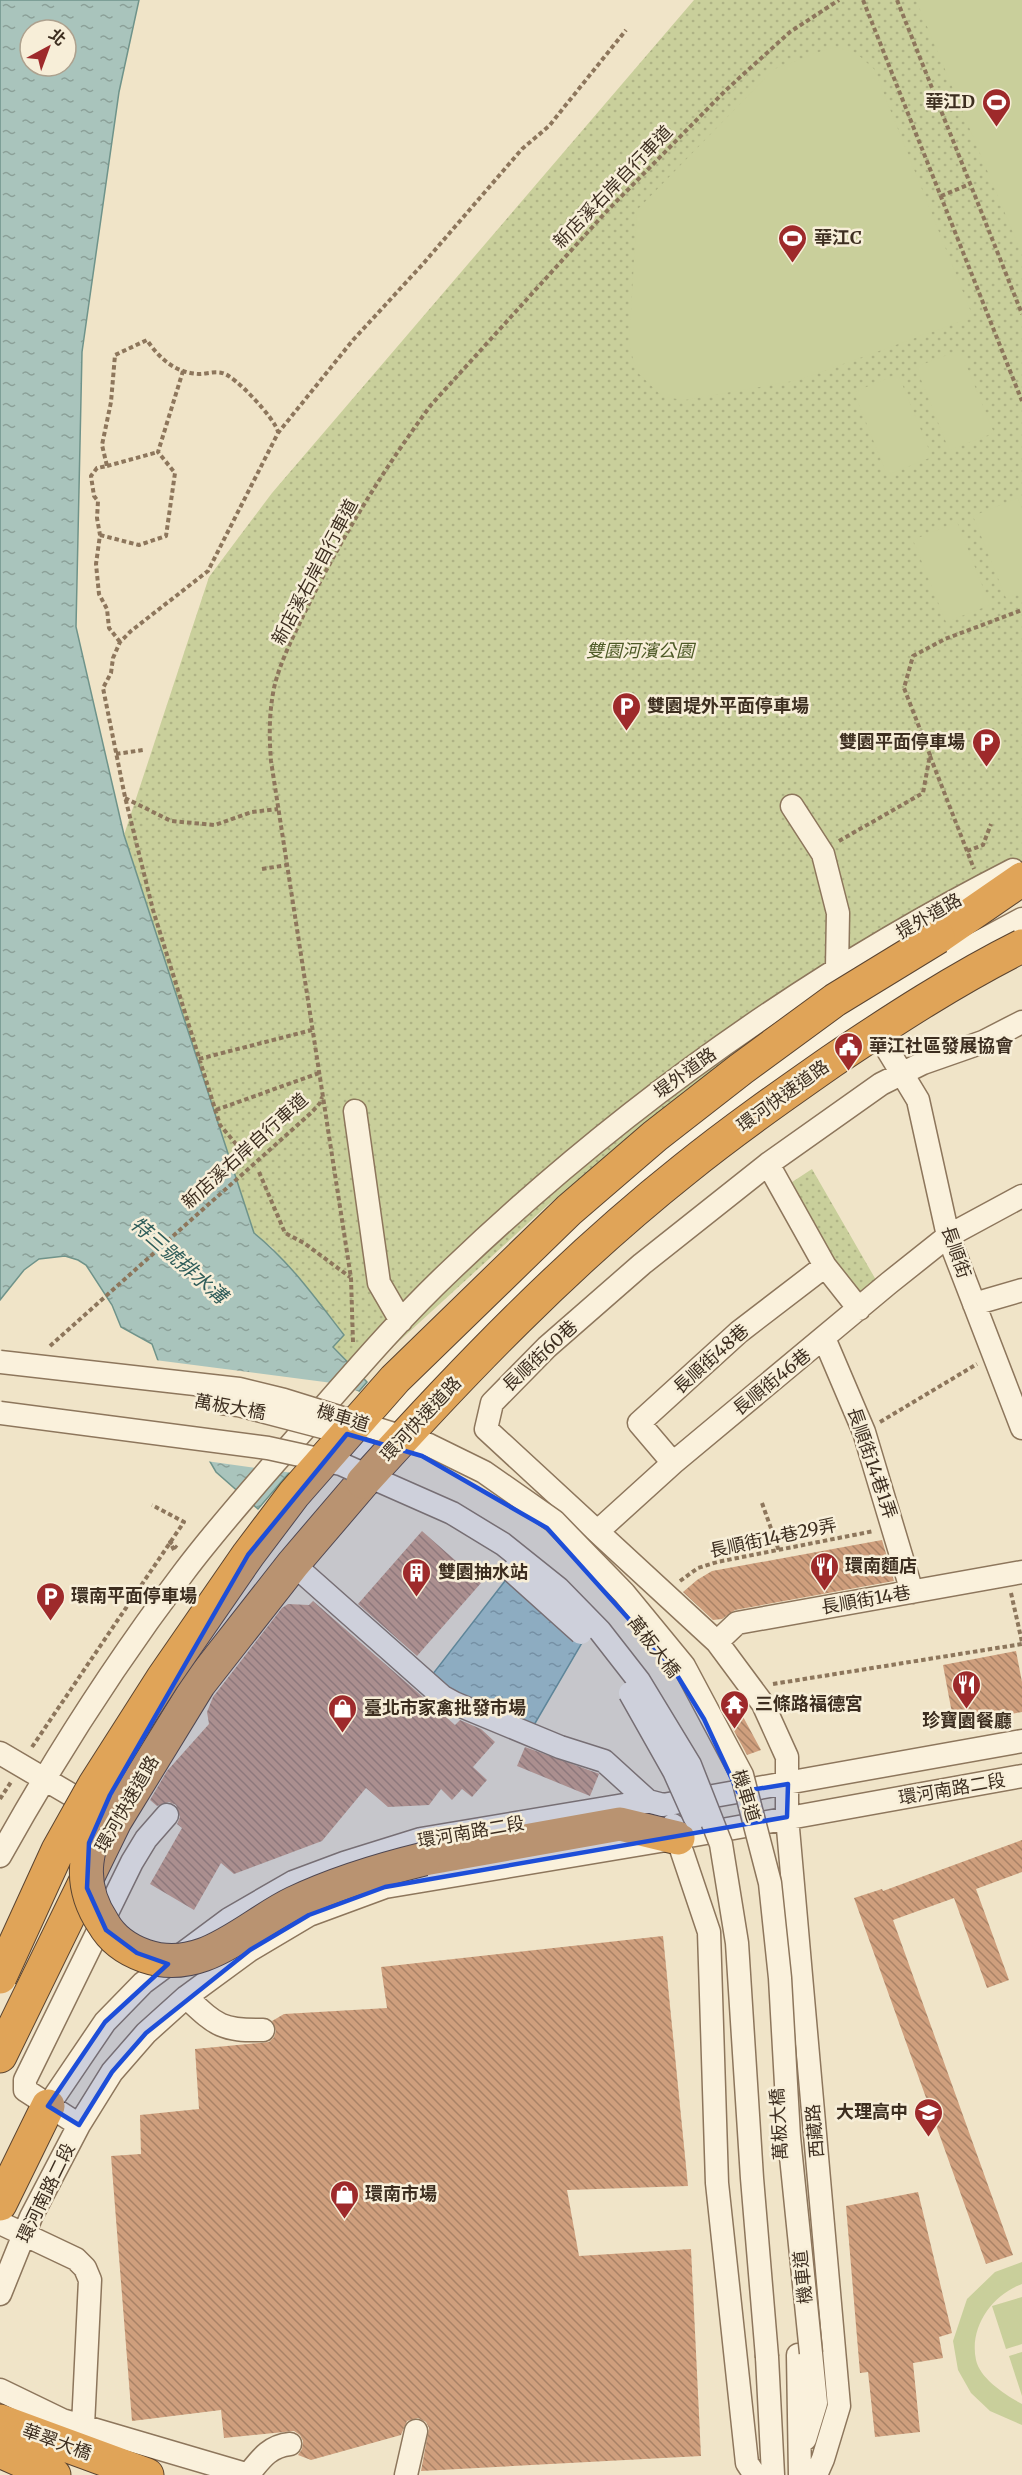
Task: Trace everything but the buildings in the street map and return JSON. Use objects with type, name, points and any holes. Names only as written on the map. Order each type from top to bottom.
[{"type":"highway","points":[[938,937],[1022,879]]},
{"type":"highway","name":"環河快速道路","points":[[0,1977],[58,1850],[94,1786],[163,1678],[248,1555],[294,1494],[394,1379],[569,1210],[655,1136],[741,1069],[835,1000],[938,937],[1022,893]]},
{"type":"highway","name":"環河快速道路","points":[[0,2056],[102,1813],[293,1564],[358,1471],[428,1409],[511,1325],[591,1249],[684,1169],[778,1098],[887,1024],[1022,946]]},
{"type":"highway","points":[[248,1555],[106,1805],[89,1843],[86,1865],[87,1888],[93,1909],[106,1930],[123,1945],[156,1960],[179,1961],[201,1957],[293,1904],[339,1883],[423,1859],[620,1824],[678,1838]]},
{"type":"highway","points":[[0,2204],[48,2106]]},
{"type":"highway","name":"華翠大橋","points":[[0,2421],[147,2475]]},
{"type":"highway","name":"華翠大橋","points":[[0,2451],[54,2475]]},
{"type":"street","points":[[792,806],[823,854],[838,914],[837,968],[903,1072]]},
{"type":"street","name":"提外道路","points":[[837,968],[981,886],[1022,866]]},
{"type":"street","points":[[358,1471],[408,1393],[501,1299],[649,1166],[749,1089],[864,1011],[927,970],[1022,919]]},
{"type":"street","name":"堤外道路","points":[[0,1856],[42,1778],[112,1671],[185,1570],[248,1494],[359,1352],[400,1321],[539,1188],[680,1075],[837,968]]},
{"type":"street","name":"長順街60巷","points":[[788,1784],[788,1757],[763,1704],[717,1642],[486,1429],[492,1402],[547,1347],[642,1264],[768,1164],[881,1084],[903,1072],[983,1042],[1022,1022]]},
{"type":"street","name":"長順街","points":[[903,1072],[918,1100],[948,1236],[1021,1423]]},
{"type":"street","points":[[355,1111],[379,1283],[400,1321]]},
{"type":"street","points":[[768,1164],[825,1266],[859,1309]]},
{"type":"street","name":"長順街46巷","points":[[598,1531],[673,1463],[948,1236],[1022,1196]]},
{"type":"street","name":"長順街48巷","points":[[673,1463],[639,1424],[739,1332],[825,1266]]},
{"type":"street","points":[[974,1304],[1022,1290]]},
{"type":"street","name":"長順街14巷1弄","points":[[824,1338],[864,1431],[912,1592]]},
{"type":"street","name":"機車道","points":[[0,1362],[239,1389],[284,1400],[429,1445],[484,1472],[554,1521],[624,1593],[684,1666],[742,1775],[770,1882],[780,1978],[804,2354]]},
{"type":"street","name":"萬板大橋","points":[[0,1376],[238,1405],[381,1442],[422,1456],[484,1487],[547,1528],[611,1594],[672,1667],[725,1758],[743,1806],[756,1855],[770,1948],[782,2162],[804,2354]]},
{"type":"street","name":"萬板大橋","points":[[0,1413],[268,1448],[341,1464],[452,1513],[503,1544],[558,1588],[600,1631],[639,1681],[673,1735],[690,1765],[721,1844],[737,1943],[752,2178],[760,2357]]},
{"type":"street","points":[[0,1423],[250,1456],[339,1476],[446,1525],[494,1555],[590,1641],[630,1693],[674,1771],[708,1844],[725,1943],[760,2357],[767,2471],[747,2463],[717,2182],[709,1932],[678,1838],[656,1803],[604,1761],[560,1747],[443,1697],[293,1564]]},
{"type":"street","name":"長順街14巷","points":[[717,1642],[737,1623],[1014,1574]]},
{"type":"street","name":"環河南路二段","points":[[80,2125],[48,2106],[105,2022],[143,1983],[229,1919],[294,1882],[344,1863],[421,1839],[788,1784],[1022,1741]]},
{"type":"street","points":[[0,1754],[102,1813],[19,1909],[0,1950]]},
{"type":"street","name":"環河南路二段","points":[[0,2294],[24,2234],[80,2125],[112,2072],[146,2033],[186,1998],[250,1950],[309,1915],[385,1887],[678,1838],[1022,1776]]},
{"type":"street","name":"西藏路","points":[[788,1784],[787,1817],[839,2406],[823,2459],[805,2470]]},
{"type":"street","points":[[48,2106],[25,2091],[25,2080],[132,1862],[146,1839],[167,1815]]},
{"type":"street","points":[[294,1882],[309,1915]]},
{"type":"street","points":[[186,1998],[211,2021],[223,2027],[237,2030],[263,2030]]},
{"type":"street","points":[[0,2223],[76,2259],[85,2268],[90,2280],[83,2426]]},
{"type":"street","name":"西藏路","points":[[804,2354],[805,2470]]},
{"type":"street","points":[[0,2390],[62,2420],[248,2475],[270,2449],[290,2444]]},
{"type":"street","points":[[406,2475],[416,2430]]},
{"type":"path","name":"新店溪右岸自行車道","points":[[89,1309],[312,1113],[320,1103],[322,1096],[319,1073],[271,761],[269,722],[274,687],[286,652],[341,542],[411,431],[431,405],[606,212],[726,90],[790,32],[839,0]]},
{"type":"path","points":[[863,0],[1022,401]]},
{"type":"path","points":[[897,0],[1022,314]]},
{"type":"path","points":[[246,1156],[224,1131],[216,1110],[153,910],[125,797],[103,688],[111,673],[113,658],[120,642],[131,631],[185,592],[208,571],[278,433],[352,340],[422,265],[522,149],[549,126],[626,30]]},
{"type":"path","points":[[941,196],[970,184]]},
{"type":"path","points":[[107,466],[102,445],[111,402],[116,355],[147,340],[158,356],[169,365],[196,374],[223,373],[232,378],[273,420],[278,433]]},
{"type":"path","points":[[159,452],[183,371]]},
{"type":"path","points":[[120,642],[109,628],[107,609],[99,594],[96,564],[100,535],[97,518],[98,501],[94,496],[91,476],[98,468],[159,452]]},
{"type":"path","points":[[100,535],[139,545],[166,536],[175,473],[159,452]]},
{"type":"path","points":[[981,886],[904,688],[913,656],[945,639],[1022,610]]},
{"type":"path","points":[[116,754],[143,750]]},
{"type":"path","points":[[831,845],[923,793],[930,755]]},
{"type":"path","points":[[125,797],[171,821],[215,825],[252,812],[278,809]]},
{"type":"path","points":[[967,851],[983,845],[991,824]]},
{"type":"path","points":[[262,869],[287,865]]},
{"type":"path","points":[[199,1059],[312,1029]]},
{"type":"path","points":[[216,1110],[319,1073]]},
{"type":"path","points":[[322,1096],[351,1278],[354,1338],[359,1352]]},
{"type":"path","points":[[259,1172],[285,1233],[351,1278],[362,1283],[379,1283]]},
{"type":"path","points":[[864,1431],[994,1354]]},
{"type":"path","points":[[762,1503],[779,1551]]},
{"type":"path","points":[[0,1799],[54,1713],[184,1522],[152,1506]]},
{"type":"path","name":"長順街14巷29弄","points":[[664,1592],[698,1568],[717,1562],[894,1527]]},
{"type":"path","points":[[751,1687],[1022,1643],[1014,1574]]},
{"type":"highlighted area","points":[[347,1434],[422,1456],[547,1528],[672,1667],[704,1719],[738,1792],[788,1784],[787,1817],[385,1887],[309,1915],[250,1950],[146,2033],[112,2072],[79,2125],[48,2106],[105,2022],[168,1964],[137,1953],[106,1930],[87,1888],[89,1843],[110,1795],[248,1555]]},
{"type":"green space","name":"雙園河濱公園","points":[[694,0],[1022,0],[1022,872],[918,921],[549,1204],[361,1376],[333,1346],[273,1248],[254,1234],[124,835],[209,577],[272,493]]},
{"type":"green space","name":"華江D","points":[[916,0],[1022,0],[1022,254]]},
{"type":"green space","name":"華江C","points":[[836,47],[856,53],[874,69],[973,317],[799,380],[685,400],[663,397],[637,372],[629,345],[637,210],[774,69]]},
{"type":"green space","points":[[960,350],[994,433],[949,450],[916,367]]},
{"type":"green space","points":[[898,374],[932,457],[887,475],[854,392]]},
{"type":"green space","points":[[1018,498],[1022,509],[1022,592],[1006,598],[973,516]]},
{"type":"green space","points":[[957,522],[990,605],[946,622],[913,540]]},
{"type":"green space","points":[[812,1169],[876,1280],[859,1292],[852,1293],[783,1188]]},
{"type":"green space","points":[[1022,2262],[1022,2284],[1011,2289],[992,2304],[980,2324],[975,2348],[976,2360],[988,2380],[1022,2404],[1022,2425],[990,2411],[971,2393],[958,2370],[953,2341],[967,2299],[995,2272]]},
{"type":"green space","points":[[1022,2297],[1022,2344],[1006,2349],[992,2306]]},
{"type":"green space","points":[[1022,2352],[1022,2396],[1009,2356]]},
{"type":"water","name":"特三號排水溝","points":[[0,0],[139,0],[119,92],[82,352],[76,627],[124,835],[254,1233],[291,1269],[344,1335],[333,1347],[367,1382],[258,1509],[216,1472],[169,1391],[152,1344],[121,1327],[112,1305],[86,1265],[65,1256],[39,1259],[24,1270],[0,1300]]},
{"type":"water","points":[[515,1568],[586,1636],[534,1725],[461,1698],[432,1675]]},
{"type":"pier","points":[[155,1360],[340,1384],[362,1393],[293,1473],[206,1461],[167,1392]]},
{"type":"place","name":"華江D","points":[[996,128]]},
{"type":"place","name":"華江C","points":[[793,264]]},
{"type":"place","name":"雙園堤外平面停車場","points":[[626,732]]},
{"type":"place","name":"雙園平面停車場","points":[[986,768]]},
{"type":"place","name":"華江社區發展協會","points":[[848,1072]]},
{"type":"place","name":"環南麵店","points":[[824,1592]]},
{"type":"place","name":"雙園抽水站","points":[[417,1598]]},
{"type":"place","name":"環南平面停車場","points":[[50,1622]]},
{"type":"place","name":"珍寶園餐廳","points":[[967,1710]]},
{"type":"place","name":"三條路福德宮","points":[[734,1730]]},
{"type":"place","name":"臺北市家禽批發市場","points":[[343,1734]]},
{"type":"place","name":"大理高中","points":[[929,2138]]},
{"type":"place","name":"環南市場","points":[[344,2220]]}]
